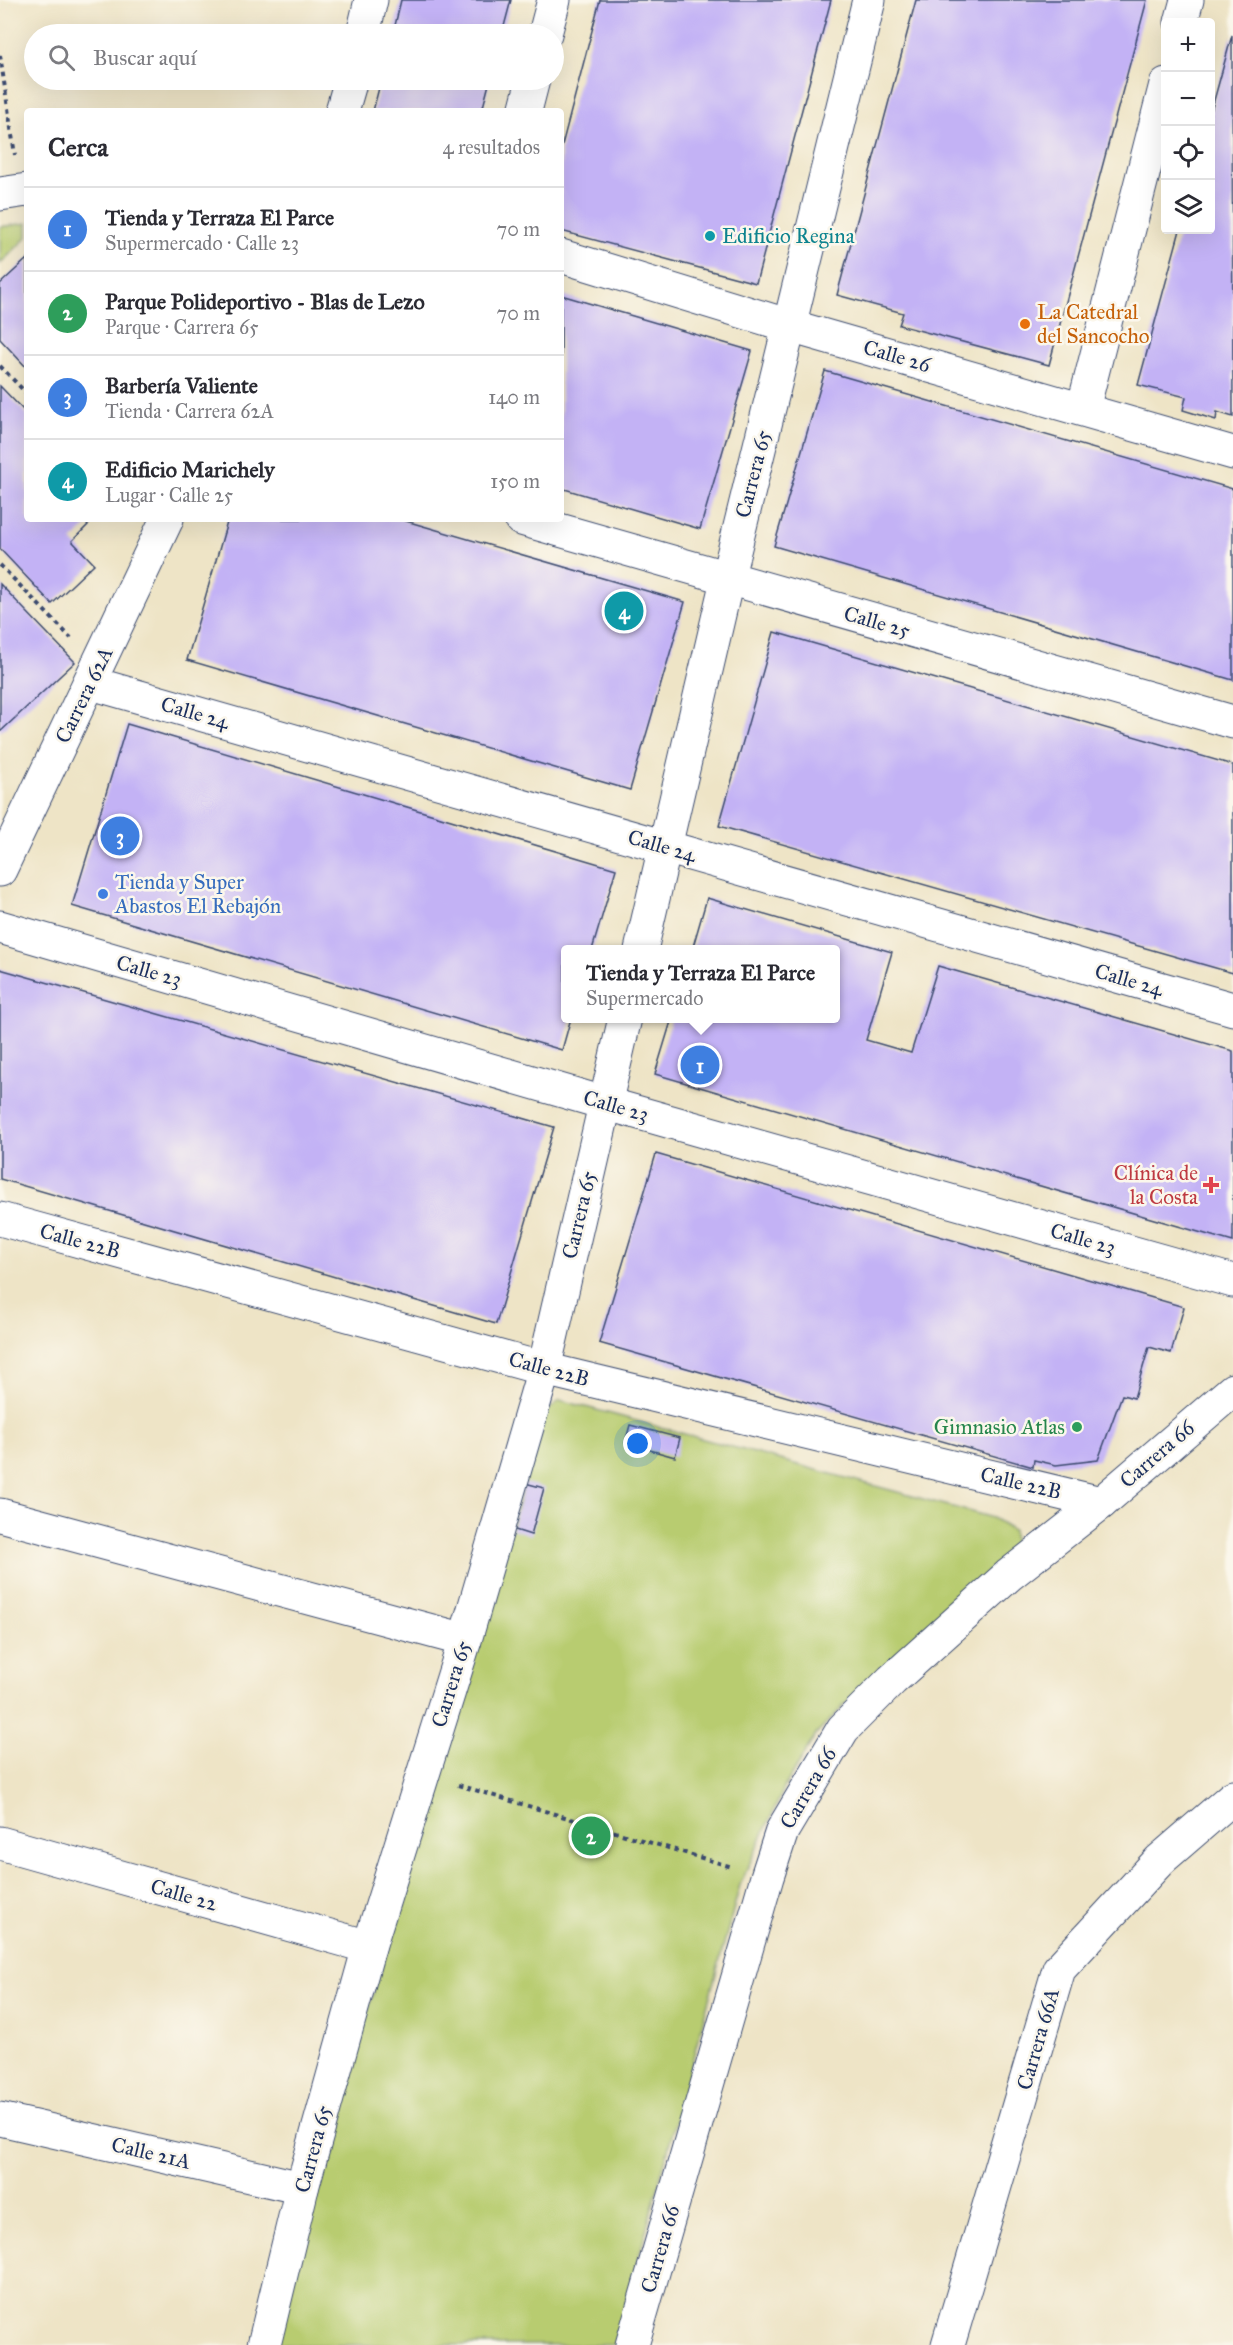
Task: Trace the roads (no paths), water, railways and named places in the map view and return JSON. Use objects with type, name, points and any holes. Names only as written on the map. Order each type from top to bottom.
[{"type":"street","points":[[365,24],[371,0]]},
{"type":"street","points":[[548,24],[554,0]]},
{"type":"street","name":"Carrera 65","points":[[642,945],[727,580],[869,0]]},
{"type":"street","points":[[1182,18],[1187,0]]},
{"type":"street","points":[[343,108],[348,90]]},
{"type":"street","points":[[526,108],[530,90]]},
{"type":"street","points":[[1083,410],[1161,104]]},
{"type":"street","name":"Calle 26","points":[[564,257],[790,326],[1233,453]]},
{"type":"street","name":"Carrera 62A","points":[[0,870],[28,807],[95,675],[166,522]]},
{"type":"street","name":"Calle 25","points":[[532,522],[727,580],[1233,722]]},
{"type":"street","name":"Calle 24","points":[[95,675],[666,847],[1233,1009]]},
{"type":"street","name":"Calle 23","points":[[0,927],[604,1103],[1233,1281]]},
{"type":"street","name":"Carrera 65","points":[[264,2345],[302,2188],[369,1947],[465,1640],[544,1369],[624,1023]]},
{"type":"street","name":"Calle 22B","points":[[0,1219],[544,1369],[1101,1503]]},
{"type":"street","name":"Carrera 66","points":[[632,2345],[767,1877],[782,1831],[810,1781],[843,1729],[891,1680],[1009,1575],[1101,1503],[1233,1390]]},
{"type":"street","points":[[0,1515],[465,1640]]},
{"type":"street","name":"Carrera 66A","points":[[948,2345],[1059,1969],[1160,1860],[1233,1797]]},
{"type":"street","name":"Calle 22","points":[[0,1843],[369,1947]]},
{"type":"street","name":"Calle 21A","points":[[0,2119],[302,2188]]},
{"type":"place","name":"Edificio Regina","points":[[710,236]]},
{"type":"place","name":"La Catedral del Sancocho","points":[[1025,324]]},
{"type":"place","name":"Edificio Marichely","points":[[624,611]]},
{"type":"place","name":"Barbería Valiente","points":[[120,836]]},
{"type":"place","name":"Tienda y Super Abastos El Rebajón","points":[[103,894]]},
{"type":"place","name":"Tienda y Terraza El Parce","points":[[700,1065]]},
{"type":"place","name":"Clínica de la Costa","points":[[1211,1185]]},
{"type":"place","name":"Gimnasio Atlas","points":[[1077,1427]]},
{"type":"place","name":"Parque Polideportivo - Blas de Lezo","points":[[591,1836]]}]
